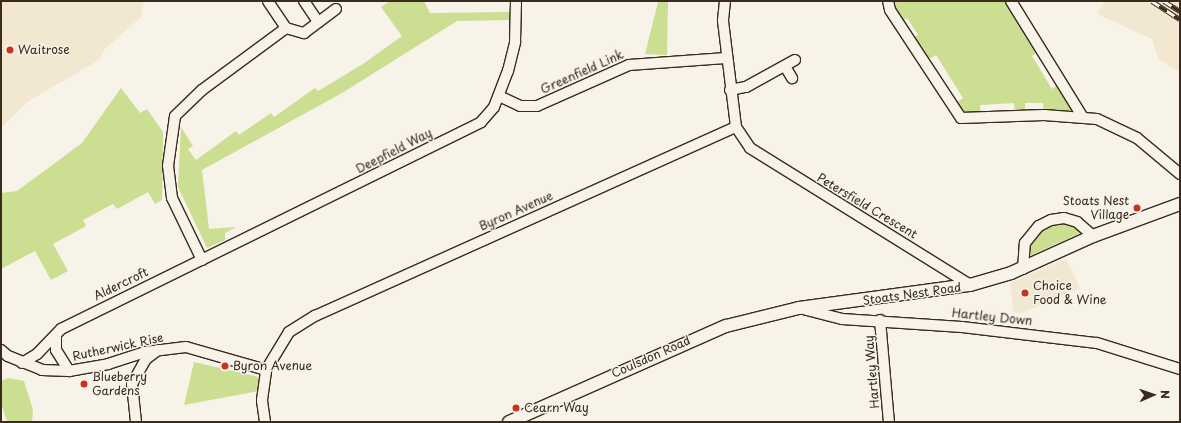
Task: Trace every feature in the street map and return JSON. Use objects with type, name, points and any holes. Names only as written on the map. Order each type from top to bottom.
[{"type":"main road","name":"Stoats Nest Road","points":[[799,308],[970,286],[1023,269],[1093,236],[1180,204]]},
{"type":"main road","name":"Coulsdon Road","points":[[509,422],[686,341],[748,319],[799,308]]},
{"type":"street","points":[[268,1],[286,28],[304,33],[336,9]]},
{"type":"street","points":[[304,1],[318,22]]},
{"type":"street","name":"Deepfield Way","points":[[202,260],[481,122],[499,96],[514,42],[516,1]]},
{"type":"street","points":[[725,1],[726,58],[736,127]]},
{"type":"street","points":[[888,1],[890,10],[961,118],[1082,116],[1097,119],[1137,138],[1180,174]]},
{"type":"street","points":[[1010,1],[1082,116]]},
{"type":"street","points":[[202,260],[172,198],[168,166],[175,116],[202,90],[286,28]]},
{"type":"street","name":"Greenfield Link","points":[[499,96],[520,106],[532,107],[629,65],[726,58]]},
{"type":"street","points":[[730,90],[746,87],[786,68],[795,60]]},
{"type":"street","points":[[786,68],[792,78]]},
{"type":"street","name":"Petersfield Crescent","points":[[736,127],[750,148],[970,286]]},
{"type":"street","name":"Byron Avenue","points":[[265,422],[262,400],[266,370],[289,332],[315,316],[736,127]]},
{"type":"street","points":[[1023,269],[1025,243],[1039,226],[1051,220],[1064,218],[1077,222],[1093,236]]},
{"type":"street","name":"Aldercroft","points":[[22,363],[56,337],[61,329],[202,260]]},
{"type":"street","name":"Hartley Down","points":[[799,308],[842,319],[880,320],[1097,343],[1180,369]]},
{"type":"street","name":"Hartley Way","points":[[880,320],[889,422]]},
{"type":"street","points":[[56,337],[56,350],[69,371]]},
{"type":"street","name":"Rutherwick Rise","points":[[3,357],[42,370],[69,371],[158,350],[186,347],[266,370]]},
{"type":"street","points":[[136,422],[132,384],[146,359],[158,350]]},
{"type":"shaded area","points":[[1,1],[144,1],[141,17],[105,49],[99,60],[27,102],[1,128]]},
{"type":"shaded area","points":[[1105,1],[1180,1],[1180,72],[1158,59],[1152,39],[1097,14]]},
{"type":"shaded area","points":[[1066,259],[1080,288],[1020,314],[1013,311],[1010,283]]},
{"type":"green space","points":[[390,1],[424,1],[430,13],[509,12],[509,20],[457,21],[342,93],[202,170],[209,229],[236,227],[225,233],[225,240],[207,248],[178,187],[181,127],[193,146],[188,149],[196,160],[236,131],[239,135],[271,113],[274,117],[315,88],[318,91],[363,64],[402,36],[381,7]]},
{"type":"green space","points":[[668,1],[667,55],[645,54],[658,2]]},
{"type":"green space","points":[[888,1],[1011,1],[1040,50],[1032,56],[1052,89],[1061,83],[1082,116],[1044,115],[1043,103],[1025,103],[1025,116],[1015,117],[1014,103],[980,105],[981,119],[968,119],[951,106],[963,98],[936,55],[924,62],[909,40],[918,35],[907,18],[899,23]]},
{"type":"green space","points":[[121,88],[140,113],[147,109],[163,132],[162,200],[155,204],[148,192],[117,209],[113,204],[83,220],[86,226],[53,244],[68,271],[51,280],[35,251],[1,269],[1,193],[17,191],[82,143]]},
{"type":"green space","points":[[1066,221],[1085,231],[1025,258],[1028,244],[1049,223]]},
{"type":"green space","points":[[194,362],[259,377],[258,391],[184,405]]},
{"type":"green space","points":[[8,378],[24,381],[33,410],[32,422],[4,422],[7,421],[1,403],[1,381]]},
{"type":"railway","points":[[1152,1],[1180,19]]},
{"type":"railway","points":[[1164,1],[1180,11]]},
{"type":"place","name":"Waitrose","points":[[10,50]]},
{"type":"place","name":"Stoats Nest Village","points":[[1137,208]]},
{"type":"place","name":"Choice Food & Wine","points":[[1025,293]]},
{"type":"place","name":"Byron Avenue","points":[[225,366]]},
{"type":"place","name":"Blueberry Gardens","points":[[84,384]]},
{"type":"place","name":"Cearn Way","points":[[516,408]]}]
